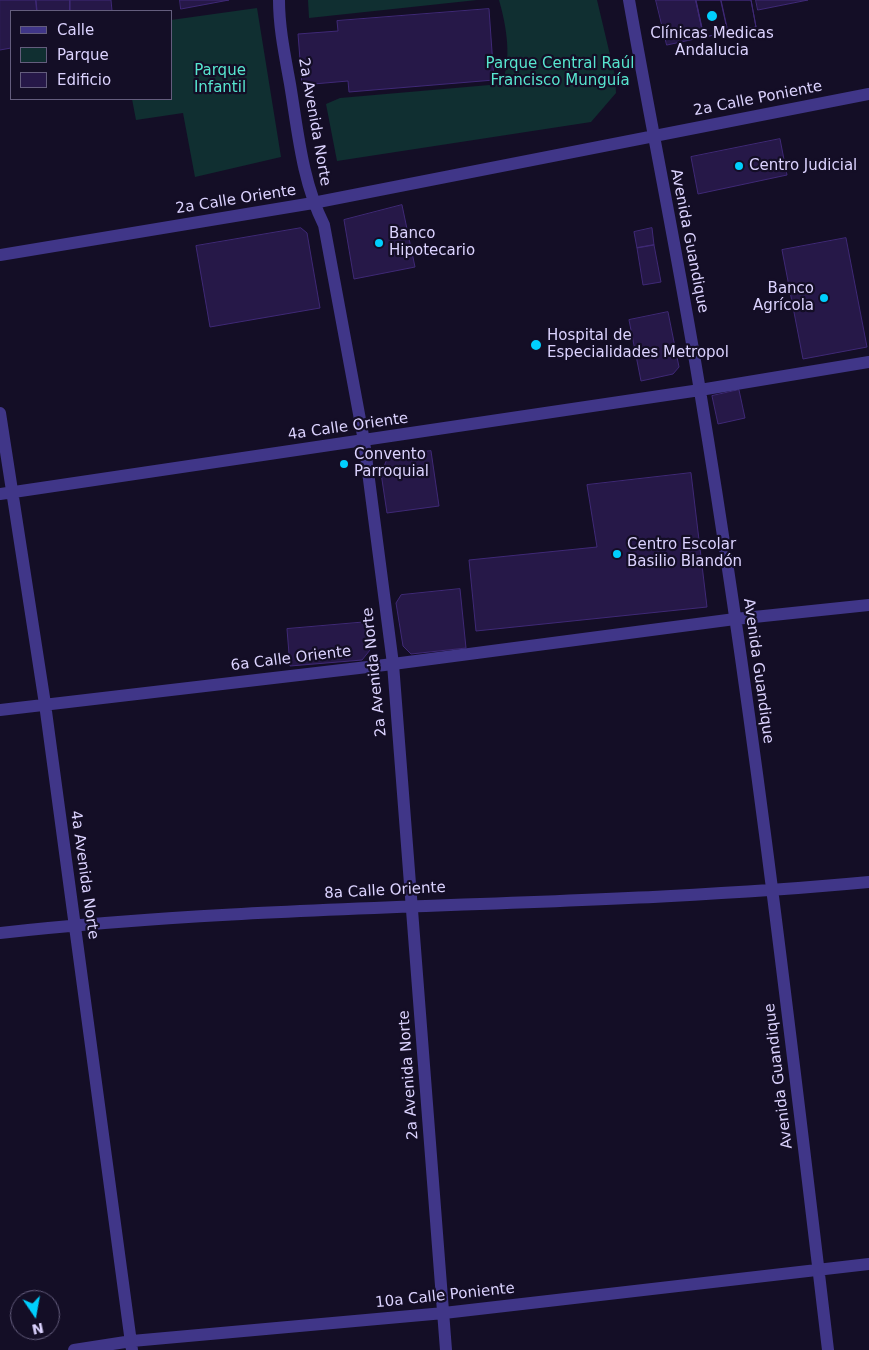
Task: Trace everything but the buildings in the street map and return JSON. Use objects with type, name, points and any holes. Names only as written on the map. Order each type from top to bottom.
[{"type":"street","name":"2a Avenida Norte","points":[[279,0],[282,39],[304,173],[313,203],[324,225],[364,441],[393,664],[446,1350]]},
{"type":"street","name":"Avenida Guandique","points":[[629,0],[700,390],[735,619],[773,891],[828,1350]]},
{"type":"street","name":"2a Calle Poniente","points":[[653,135],[869,94]]},
{"type":"street","name":"2a Calle Oriente","points":[[0,256],[313,203],[653,135]]},
{"type":"street","name":"4a Calle Oriente","points":[[6,494],[700,390],[869,362]]},
{"type":"street","name":"4a Avenida Norte","points":[[0,413],[6,494],[45,704],[132,1346]]},
{"type":"street","name":"6a Calle Oriente","points":[[0,710],[393,664],[735,619],[869,605]]},
{"type":"street","name":"8a Calle Oriente","points":[[0,933],[74,925],[412,906],[773,891],[869,882]]},
{"type":"street","name":"10a Calle Poniente","points":[[74,1350],[132,1346],[444,1313],[869,1264]]},
{"type":"green space","points":[[308,0],[477,0],[309,18]]},
{"type":"green space","name":"Parque Central Raúl Francisco Munguía","points":[[499,0],[597,0],[615,76],[616,93],[591,122],[337,161],[326,104],[340,98],[501,84],[507,65],[507,42]]},
{"type":"green space","name":"Parque Infantil","points":[[257,8],[281,157],[195,177],[183,113],[136,120],[132,100],[172,100],[172,20]]},
{"type":"place","name":"Clínicas Medicas Andalucia","points":[[712,16]]},
{"type":"place","name":"Centro Judicial","points":[[739,166]]},
{"type":"place","name":"Banco Hipotecario","points":[[379,243]]},
{"type":"place","name":"Banco Agrícola","points":[[824,298]]},
{"type":"place","name":"Hospital de Especialidades Metropol","points":[[536,345]]},
{"type":"place","name":"Convento Parroquial","points":[[344,464]]},
{"type":"place","name":"Centro Escolar Basilio Blandón","points":[[617,554]]}]
